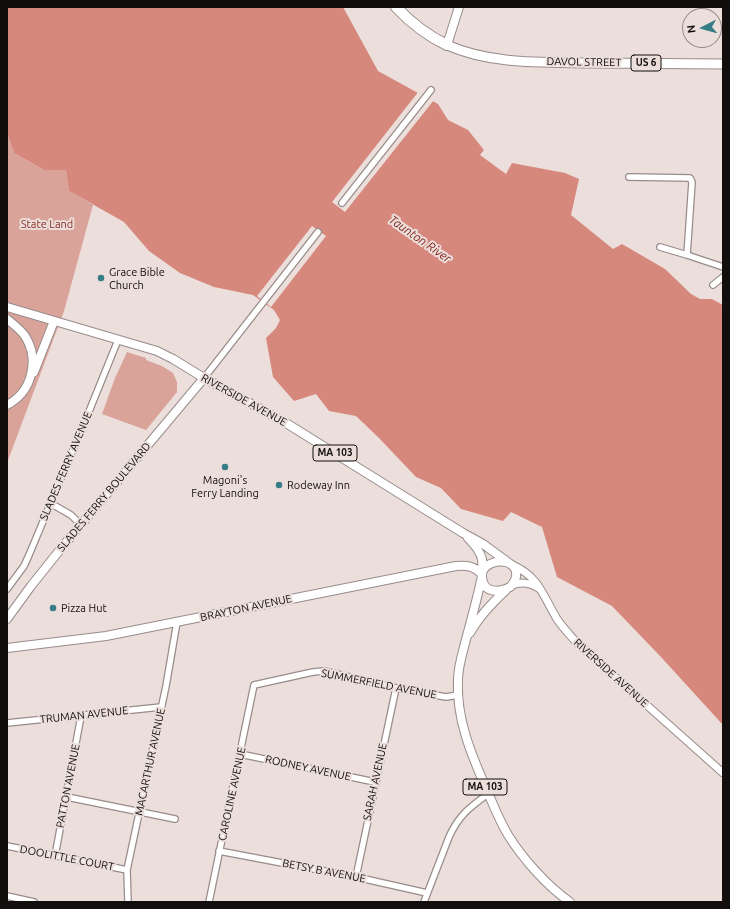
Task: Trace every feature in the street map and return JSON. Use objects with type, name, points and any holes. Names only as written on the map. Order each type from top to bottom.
[{"type":"highway","name":"US 6","points":[[396,7],[410,21],[430,36],[447,45]]},
{"type":"highway","name":"DAVOL STREET","points":[[447,45],[482,57],[518,61],[723,64]]},
{"type":"main road","points":[[447,45],[459,7]]},
{"type":"main road","name":"RIVERSIDE AVENUE","points":[[7,307],[157,351],[173,359],[204,378],[286,423],[483,544],[510,564]]},
{"type":"main road","points":[[7,319],[22,333],[30,348],[32,366],[30,381]]},
{"type":"main road","points":[[7,405],[19,396],[27,387],[54,321]]},
{"type":"main road","name":"SLADES FERRY BOULEVARD","points":[[7,620],[31,586],[204,378]]},
{"type":"main road","name":"RIVERSIDE AVENUE","points":[[463,533],[474,544],[481,555],[482,574]]},
{"type":"main road","points":[[502,562],[510,564],[514,567],[516,579],[509,587],[498,591],[489,590],[484,584],[482,574],[484,568],[491,563],[502,562]]},
{"type":"main road","name":"BRAYTON AVENUE","points":[[7,648],[106,636],[456,566],[471,566],[482,574]]},
{"type":"main road","name":"MA 103","points":[[482,574],[458,674],[458,696],[462,721],[469,747],[478,770],[508,836],[541,876],[559,894],[570,902]]},
{"type":"main road","name":"MA 103","points":[[464,647],[469,635],[480,617],[509,587]]},
{"type":"street","points":[[342,203],[431,90]]},
{"type":"street","points":[[629,177],[690,178],[692,182],[687,255]]},
{"type":"street","points":[[204,378],[318,232]]},
{"type":"street","points":[[660,247],[723,267]]},
{"type":"street","points":[[713,284],[723,277]]},
{"type":"street","name":"SLADES FERRY AVENUE","points":[[7,589],[24,566],[118,340]]},
{"type":"street","points":[[50,503],[71,515],[81,525]]},
{"type":"street","name":"RIVERSIDE AVENUE","points":[[510,564],[521,569],[537,583],[561,624],[577,643],[723,773]]},
{"type":"street","points":[[509,587],[517,583],[524,582],[541,590]]},
{"type":"street","name":"MACARTHUR AVENUE","points":[[128,902],[127,870],[177,622]]},
{"type":"street","name":"SUMMERFIELD AVENUE","points":[[254,685],[324,671],[396,688],[446,696],[458,696]]},
{"type":"street","name":"CAROLINE AVENUE","points":[[209,902],[254,685]]},
{"type":"street","name":"SARAH AVENUE","points":[[356,877],[396,688]]},
{"type":"street","name":"TRUMAN AVENUE","points":[[7,723],[161,707]]},
{"type":"street","name":"PATTON AVENUE","points":[[55,856],[81,716]]},
{"type":"street","name":"RODNEY AVENUE","points":[[240,754],[376,782]]},
{"type":"street","points":[[424,902],[453,827],[469,808],[488,794]]},
{"type":"street","points":[[67,796],[175,819]]},
{"type":"street","name":"DOOLITTLE COURT","points":[[7,846],[127,870]]},
{"type":"street","name":"BETSY B AVENUE","points":[[219,851],[356,877],[427,893]]},
{"type":"street","points":[[7,896],[34,902]]},
{"type":"green space","name":"State Land","points":[[7,133],[14,153],[44,170],[66,170],[69,191],[93,205],[64,311],[7,463]]},
{"type":"green space","points":[[127,352],[146,358],[146,360],[162,366],[173,373],[177,382],[177,392],[146,430],[102,414],[115,378]]},
{"type":"water","name":"Taunton River","points":[[7,7],[343,7],[378,71],[438,104],[448,120],[468,130],[484,150],[480,155],[506,174],[512,163],[565,173],[579,179],[571,215],[613,249],[622,244],[665,269],[691,294],[700,299],[712,299],[723,305],[723,725],[612,606],[557,577],[542,527],[511,512],[503,521],[461,509],[441,488],[416,477],[356,416],[329,411],[316,394],[294,401],[273,377],[266,338],[276,328],[280,320],[274,310],[253,295],[214,287],[180,273],[149,251],[124,222],[69,191],[66,170],[44,170],[14,153],[7,133]]},
{"type":"pier","points":[[419,91],[434,100],[345,212],[332,202]]},
{"type":"pier","points":[[312,226],[326,236],[271,307],[257,296]]},
{"type":"place","name":"Grace Bible Church","points":[[101,278]]},
{"type":"place","name":"Magoni's Ferry Landing","points":[[225,467]]},
{"type":"place","name":"Rodeway Inn","points":[[279,485]]},
{"type":"place","name":"Pizza Hut","points":[[53,608]]}]
